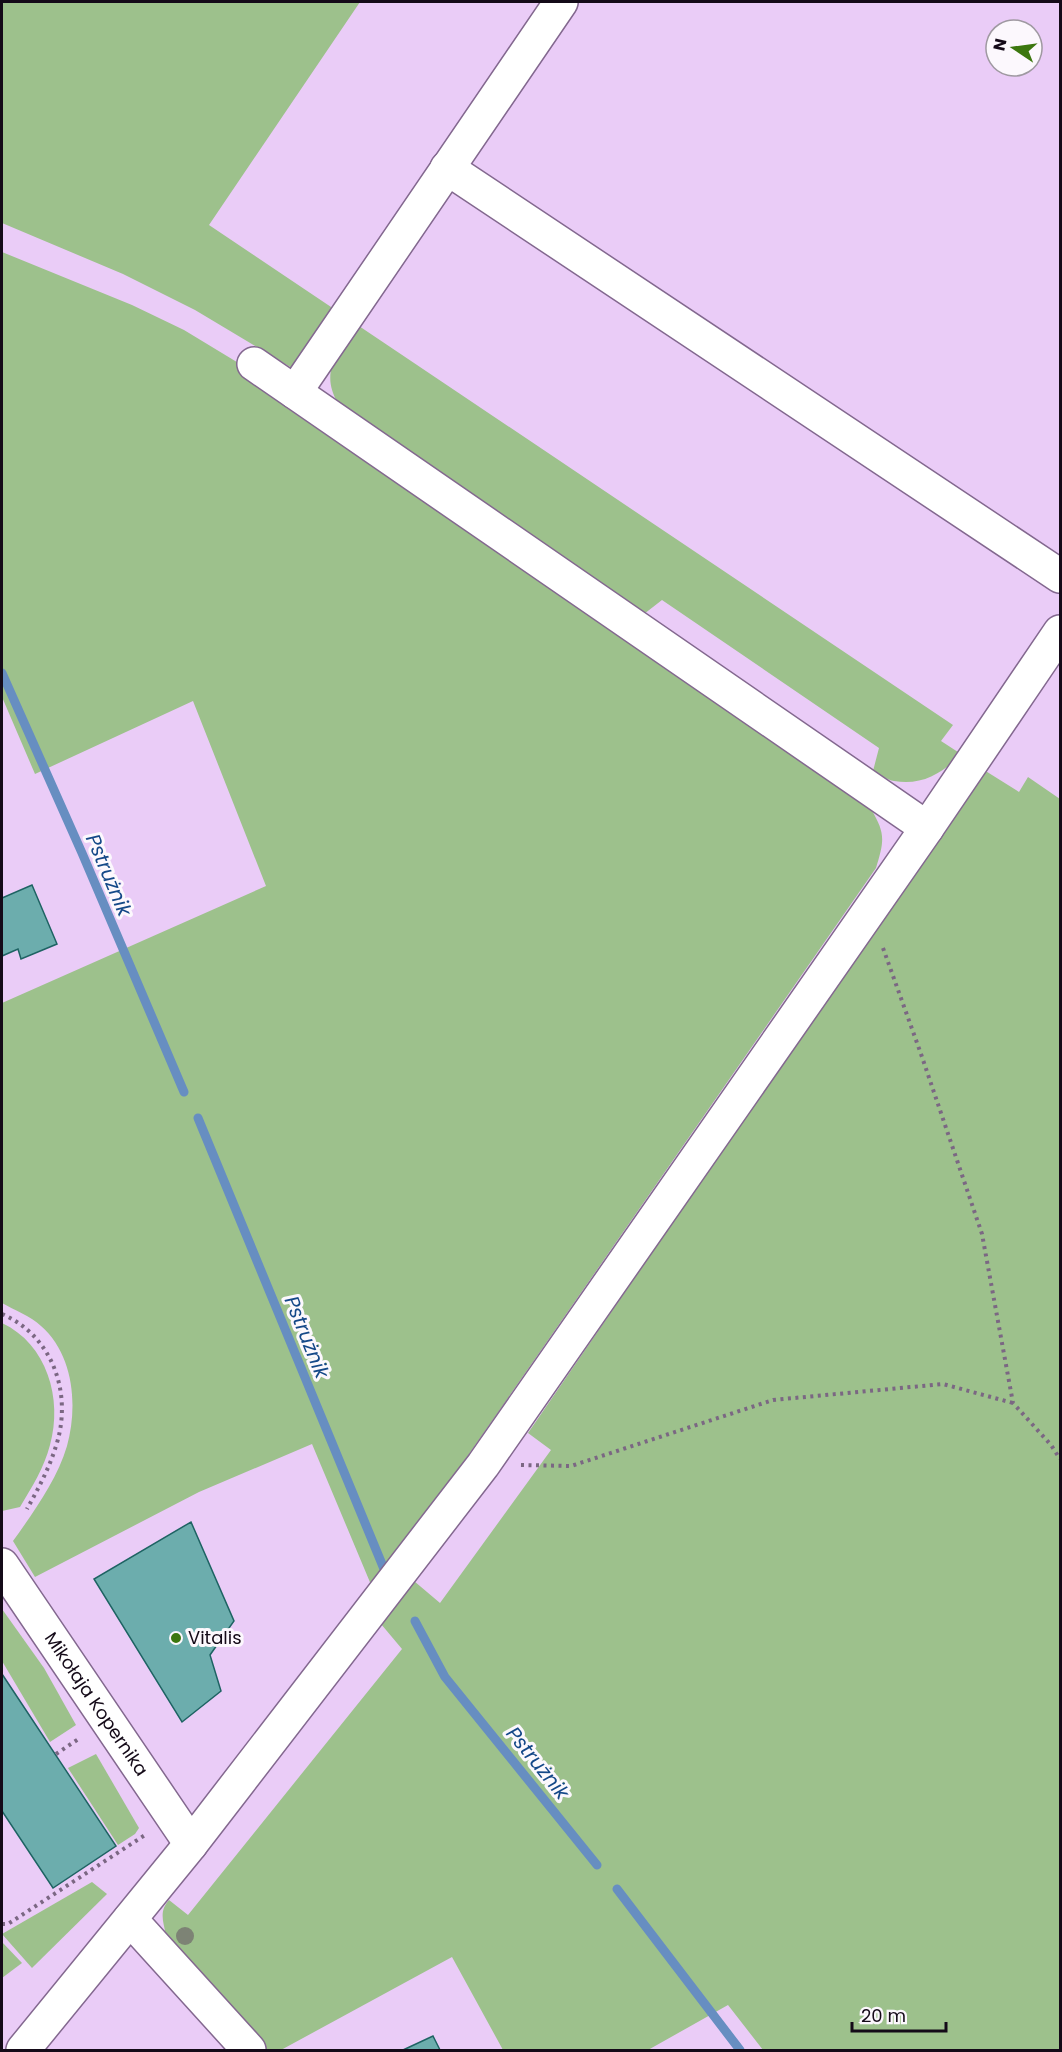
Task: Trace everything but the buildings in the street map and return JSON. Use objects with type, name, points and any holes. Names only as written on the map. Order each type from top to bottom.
[{"type":"street","points":[[295,392],[561,2]]},
{"type":"street","points":[[447,168],[1060,576]]},
{"type":"street","points":[[254,364],[927,828]]},
{"type":"street","points":[[23,2050],[191,1845],[483,1465],[927,828],[1060,632]]},
{"type":"street","name":"Mikołaja Kopernika","points":[[2,1565],[191,1845]]},
{"type":"street","points":[[130,1919],[249,2050]]},
{"type":"path","points":[[869,911],[921,1054],[982,1234],[1013,1403],[1051,1445],[1060,1459]]},
{"type":"path","points":[[2,1314],[14,1319],[34,1336],[50,1357],[59,1381],[62,1412],[57,1444],[46,1476],[27,1509]]},
{"type":"path","points":[[483,1465],[572,1467],[773,1400],[943,1384],[1013,1403]]},
{"type":"path","points":[[56,1754],[68,1747]]},
{"type":"path","points":[[2,1924],[8,1924],[148,1833]]},
{"type":"green space","points":[[2,2],[360,2],[209,225],[337,311],[297,371],[195,310],[123,274],[2,223]]},
{"type":"green space","points":[[2,252],[132,305],[184,330],[250,370],[287,408],[871,809],[881,832],[882,844],[876,868],[453,1477],[372,1587],[312,1444],[199,1492],[35,1577],[13,1541],[44,1496],[63,1459],[70,1431],[72,1398],[67,1366],[52,1338],[32,1319],[2,1303],[2,1003],[266,886],[193,701],[35,774],[2,697]]},
{"type":"green space","points":[[356,324],[953,725],[941,741],[961,754],[939,772],[914,782],[891,780],[873,771],[879,748],[662,600],[644,614],[338,403],[330,381],[331,372],[338,353]]},
{"type":"green space","points":[[984,770],[1019,792],[1028,777],[1060,799],[1060,2050],[763,2050],[728,2005],[648,2050],[503,2050],[452,1957],[281,2050],[264,2050],[166,1935],[163,1916],[166,1904],[169,1900],[188,1915],[402,1649],[381,1624],[414,1581],[440,1603],[551,1450],[528,1433]]},
{"type":"green space","points":[[2,1323],[18,1332],[30,1344],[48,1375],[54,1409],[54,1427],[44,1462],[20,1507],[2,1511]]},
{"type":"green space","points":[[2,1609],[44,1668],[76,1725],[50,1742],[2,1661]]},
{"type":"green space","points":[[96,1754],[139,1828],[135,1834],[118,1845],[68,1768]]},
{"type":"green space","points":[[92,1882],[107,1894],[32,1968],[2,1934]]},
{"type":"green space","points":[[2,1942],[22,1963],[2,1978]]},
{"type":"waterway","name":"Pstrużnik","points":[[2,673],[184,1092]]},
{"type":"waterway","name":"Pstrużnik","points":[[198,1118],[384,1569]]},
{"type":"waterway","name":"Pstrużnik","points":[[415,1621],[445,1677],[597,1865]]},
{"type":"waterway","name":"Pstrużnik","points":[[617,1889],[740,2050]]},
{"type":"place","name":"Vitalis","points":[[176,1638]]}]
